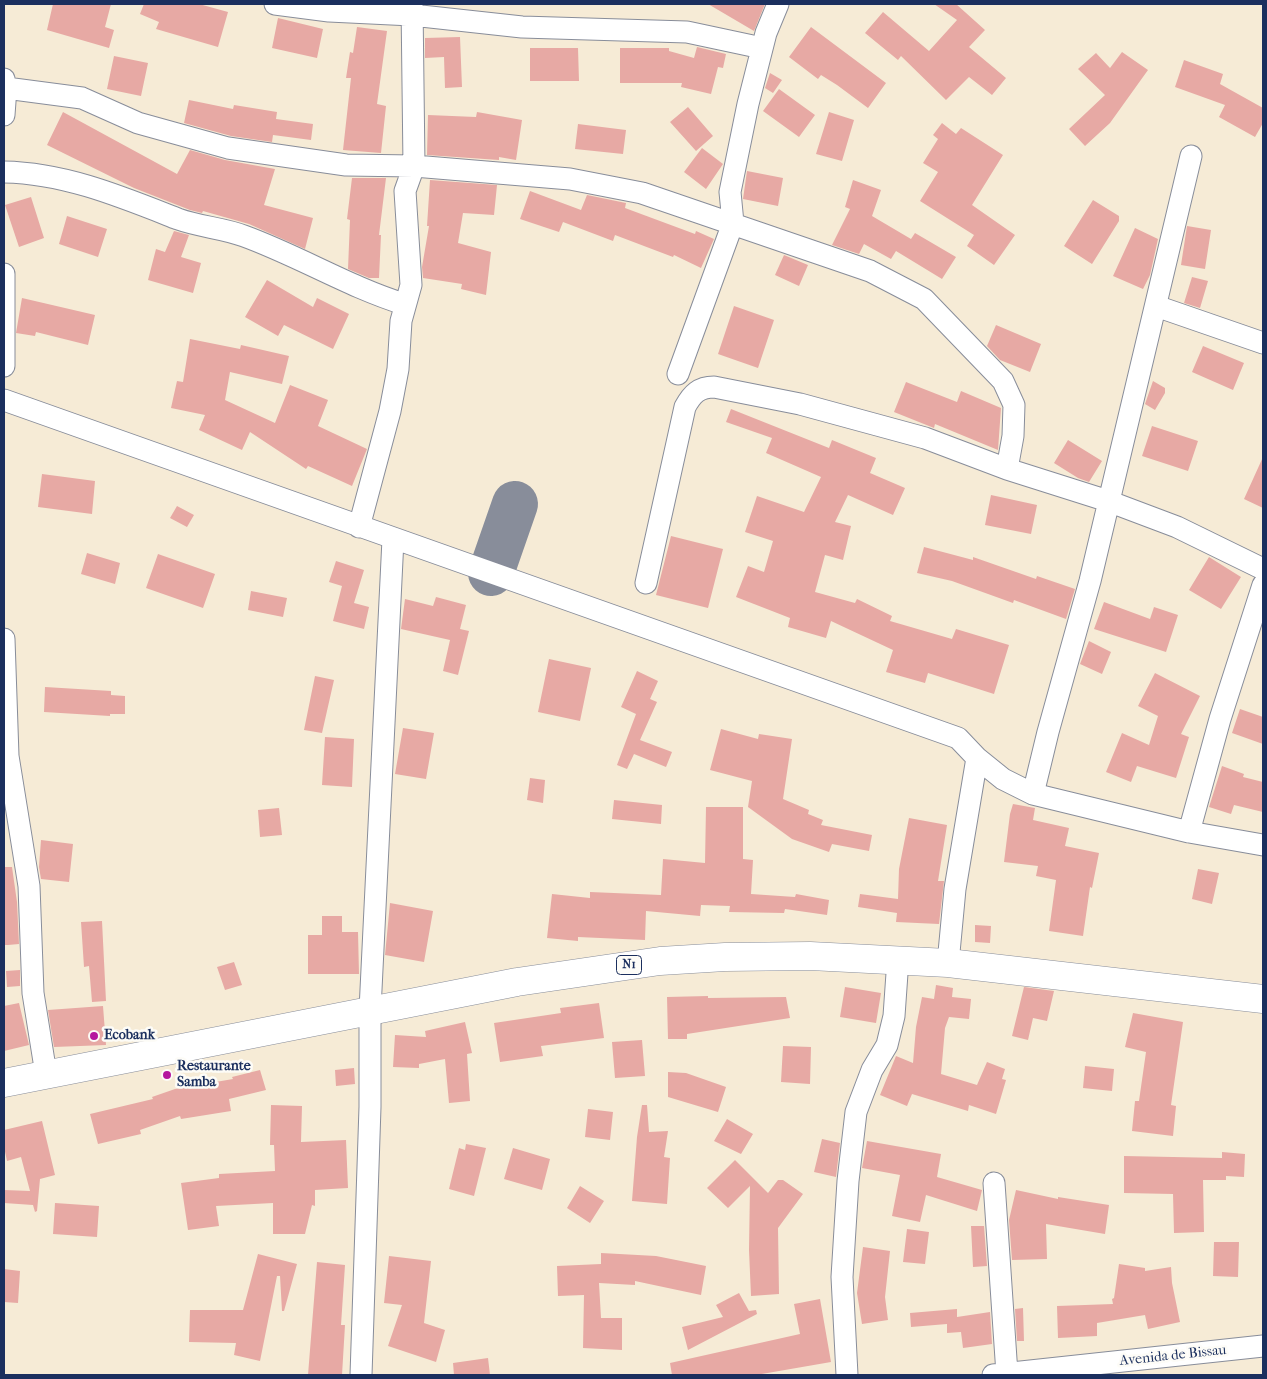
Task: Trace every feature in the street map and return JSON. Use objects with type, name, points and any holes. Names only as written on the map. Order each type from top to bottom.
[{"type":"main road","name":"N1","points":[[4,1083],[370,1010],[431,1001],[517,982],[660,961],[772,955],[898,959],[948,963],[1263,1000]]},
{"type":"street","points":[[275,4],[329,11],[412,10],[522,27],[687,32],[762,48]]},
{"type":"street","points":[[678,374],[733,223],[730,192],[748,104],[762,48],[778,4]]},
{"type":"street","points":[[359,527],[390,411],[398,369],[404,304],[411,285],[405,191],[414,166],[412,10]]},
{"type":"street","points":[[4,114],[5,83],[82,98],[138,123],[228,148],[346,165],[414,166],[570,179],[642,193],[870,271],[924,299],[1003,381],[1014,405],[1013,436],[1007,469]]},
{"type":"street","points":[[1033,794],[1048,732],[1090,581],[1191,156]]},
{"type":"street","points":[[4,172],[25,172],[56,178],[108,192],[195,225],[242,235],[376,295],[404,304]]},
{"type":"street","points":[[4,274],[4,366]]},
{"type":"street","points":[[1156,306],[1263,343]]},
{"type":"street","points":[[646,582],[685,407],[696,391],[705,387],[723,388],[800,404],[925,438],[1007,469],[1108,501],[1177,527],[1263,569]]},
{"type":"street","points":[[4,400],[958,738],[977,758],[1003,779],[1033,794],[1189,832],[1263,845]]},
{"type":"street","points":[[361,1375],[370,1107],[370,1010],[393,539]]},
{"type":"street","points":[[1189,832],[1220,719],[1263,586]]},
{"type":"street","points":[[4,639],[6,756],[28,886],[33,993],[46,1074]]},
{"type":"street","points":[[948,963],[955,889],[977,758]]},
{"type":"street","points":[[847,1375],[842,1277],[848,1181],[856,1112],[872,1070],[887,1045],[894,1016],[898,959]]},
{"type":"street","points":[[994,1183],[1000,1375]]},
{"type":"street","name":"Avenida de Bissau","points":[[1000,1375],[1263,1346]]},
{"type":"building","points":[[53,4],[111,4],[105,27],[114,30],[109,48],[47,30]]},
{"type":"building","points":[[144,4],[199,4],[228,12],[218,47],[156,29],[159,22],[140,14]]},
{"type":"building","points":[[708,4],[765,4],[754,31]]},
{"type":"building","points":[[934,4],[956,4],[985,30],[969,47],[1006,78],[992,95],[969,77],[946,100],[901,56],[898,60],[865,33],[883,12],[929,51],[957,20]]},
{"type":"building","points":[[278,18],[323,29],[317,58],[272,48]]},
{"type":"building","points":[[357,27],[387,31],[377,104],[386,106],[381,153],[343,150],[351,78],[346,78],[350,52],[353,53]]},
{"type":"building","points":[[811,27],[886,83],[868,108],[821,75],[818,79],[789,57]]},
{"type":"building","points":[[460,37],[462,87],[445,88],[444,57],[425,58],[425,38]]},
{"type":"building","points":[[697,47],[726,54],[723,68],[718,67],[711,94],[681,87],[682,83],[620,83],[620,48],[669,48],[669,51],[694,58]]},
{"type":"building","points":[[530,48],[578,48],[579,81],[530,81]]},
{"type":"building","points":[[1122,52],[1148,70],[1110,123],[1085,146],[1069,129],[1105,95],[1078,69],[1096,53],[1110,68]]},
{"type":"building","points":[[114,56],[148,63],[141,96],[107,89]]},
{"type":"building","points":[[1184,60],[1223,74],[1220,84],[1263,108],[1263,123],[1255,137],[1219,117],[1225,105],[1175,87]]},
{"type":"building","points":[[770,73],[782,80],[773,93],[765,88]]},
{"type":"building","points":[[779,89],[815,115],[799,137],[763,111]]},
{"type":"building","points":[[189,100],[233,109],[234,105],[277,112],[276,119],[313,124],[311,140],[273,135],[272,142],[231,136],[184,123]]},
{"type":"building","points":[[688,107],[713,136],[696,151],[670,122]]},
{"type":"building","points":[[63,112],[177,174],[190,150],[225,160],[275,169],[264,205],[313,218],[305,249],[249,224],[203,211],[202,213],[190,210],[134,188],[47,145]]},
{"type":"building","points":[[477,112],[522,120],[516,160],[499,157],[499,160],[427,155],[428,115],[476,117]]},
{"type":"building","points":[[829,112],[854,120],[842,161],[816,154]]},
{"type":"building","points":[[942,123],[956,134],[961,128],[1003,155],[972,205],[1015,235],[994,265],[967,246],[974,235],[920,201],[938,172],[923,163],[938,139],[933,135]]},
{"type":"building","points":[[578,124],[626,130],[623,154],[575,149]]},
{"type":"building","points":[[702,148],[723,164],[706,189],[684,172]]},
{"type":"building","points":[[747,171],[783,178],[778,206],[743,199]]},
{"type":"building","points":[[352,178],[386,178],[379,235],[381,235],[379,278],[369,278],[348,269],[350,220],[347,219]]},
{"type":"building","points":[[430,180],[497,185],[494,215],[463,213],[458,243],[491,252],[486,295],[461,289],[462,284],[423,278],[422,267],[429,226],[427,226]]},
{"type":"building","points":[[853,180],[881,190],[872,216],[911,239],[915,233],[956,257],[942,279],[896,251],[891,259],[864,244],[859,254],[832,245],[850,209],[845,207]]},
{"type":"building","points":[[530,191],[581,210],[587,195],[626,203],[625,208],[695,234],[696,231],[714,239],[701,268],[674,255],[673,257],[615,235],[613,241],[563,222],[559,232],[520,219]]},
{"type":"building","points":[[31,197],[44,238],[19,247],[5,205]]},
{"type":"building","points":[[1093,200],[1119,216],[1119,221],[1092,264],[1064,246]]},
{"type":"building","points":[[67,216],[107,229],[98,257],[59,244]]},
{"type":"building","points":[[1187,226],[1211,230],[1205,269],[1181,265]]},
{"type":"building","points":[[1135,228],[1158,239],[1150,275],[1143,289],[1113,276]]},
{"type":"building","points":[[174,231],[189,235],[181,257],[201,263],[193,293],[148,280],[156,249],[165,252]]},
{"type":"building","points":[[784,255],[808,265],[799,286],[775,275]]},
{"type":"building","points":[[1192,277],[1208,281],[1200,308],[1184,303]]},
{"type":"building","points":[[267,280],[313,307],[317,298],[349,314],[333,349],[284,325],[278,336],[245,317]]},
{"type":"building","points":[[22,298],[95,315],[88,345],[36,332],[35,336],[16,333]]},
{"type":"building","points":[[734,306],[774,320],[758,368],[718,354]]},
{"type":"building","points":[[996,325],[1041,344],[1030,372],[1000,360],[987,346]]},
{"type":"building","points":[[190,339],[240,349],[241,345],[289,356],[282,384],[230,372],[225,400],[275,423],[290,385],[328,400],[318,426],[367,449],[352,486],[308,466],[306,469],[250,432],[242,450],[199,430],[205,415],[171,408],[177,381],[183,382]]},
{"type":"building","points":[[1203,346],[1244,363],[1233,390],[1192,372]]},
{"type":"building","points":[[1153,381],[1165,388],[1165,393],[1155,410],[1145,404]]},
{"type":"building","points":[[906,382],[957,402],[961,391],[1001,408],[998,450],[935,424],[934,428],[894,412]]},
{"type":"building","points":[[731,409],[829,448],[832,440],[876,458],[870,473],[905,488],[893,515],[848,495],[835,522],[851,526],[843,560],[825,555],[815,592],[855,603],[857,599],[892,616],[890,621],[952,639],[956,629],[1009,645],[994,694],[928,673],[925,683],[886,672],[893,650],[831,621],[826,638],[788,627],[790,618],[736,597],[748,566],[764,572],[773,541],[745,532],[757,496],[804,512],[821,477],[766,453],[772,438],[726,422]]},
{"type":"building","points":[[1152,426],[1198,441],[1188,471],[1142,456]]},
{"type":"building","points":[[1068,440],[1102,461],[1089,482],[1078,478],[1054,463]]},
{"type":"building","points":[[1263,457],[1263,508],[1244,499]]},
{"type":"building","points":[[42,474],[95,481],[92,514],[38,507]]},
{"type":"building","points":[[991,495],[1037,505],[1031,534],[985,525]]},
{"type":"building","points":[[177,506],[194,515],[187,527],[170,518]]},
{"type":"building","points":[[671,536],[723,549],[708,608],[656,595]]},
{"type":"building","points":[[924,547],[973,560],[973,557],[1036,579],[1037,576],[1075,589],[1066,619],[1014,600],[1013,603],[952,581],[917,573]]},
{"type":"building","points":[[87,553],[120,563],[115,584],[81,574]]},
{"type":"building","points":[[158,554],[215,574],[203,608],[146,588]]},
{"type":"building","points":[[1209,557],[1241,577],[1221,609],[1189,590]]},
{"type":"building","points":[[336,561],[364,570],[354,603],[369,607],[364,629],[333,621],[342,586],[329,582]]},
{"type":"building","points":[[251,591],[287,598],[283,617],[248,610]]},
{"type":"building","points":[[436,597],[466,605],[460,629],[469,631],[458,675],[443,671],[450,640],[401,629],[405,599],[433,606]]},
{"type":"building","points":[[1104,602],[1150,619],[1154,607],[1178,615],[1166,652],[1094,629]]},
{"type":"building","points":[[1089,641],[1111,652],[1102,674],[1080,664]]},
{"type":"building","points":[[549,659],[591,668],[580,721],[538,712]]},
{"type":"building","points":[[637,671],[658,681],[650,699],[657,702],[640,740],[672,752],[666,767],[634,754],[627,769],[617,765],[636,714],[621,707]]},
{"type":"building","points":[[1155,673],[1200,696],[1181,734],[1189,737],[1176,778],[1137,766],[1131,782],[1106,772],[1122,733],[1149,745],[1158,716],[1138,706]]},
{"type":"building","points":[[315,676],[334,680],[322,733],[304,730]]},
{"type":"building","points":[[45,687],[111,691],[111,695],[125,696],[125,714],[110,714],[110,716],[44,712]]},
{"type":"building","points":[[1240,709],[1263,717],[1263,744],[1232,733]]},
{"type":"building","points":[[403,728],[434,733],[426,779],[395,774]]},
{"type":"building","points":[[721,729],[758,739],[759,734],[792,739],[783,799],[809,810],[808,814],[823,820],[821,825],[872,835],[869,851],[832,844],[829,852],[792,839],[748,807],[752,781],[710,770]]},
{"type":"building","points":[[325,737],[354,739],[352,787],[322,785]]},
{"type":"building","points":[[1222,766],[1244,774],[1243,777],[1263,782],[1263,812],[1234,805],[1231,814],[1209,807]]},
{"type":"building","points":[[530,778],[545,780],[543,803],[527,800]]},
{"type":"building","points":[[614,800],[662,805],[661,824],[612,819]]},
{"type":"building","points":[[1013,804],[1035,808],[1033,820],[1069,828],[1065,846],[1099,853],[1092,888],[1090,887],[1083,936],[1049,931],[1056,880],[1036,876],[1038,866],[1004,862]]},
{"type":"building","points":[[706,807],[743,807],[743,859],[753,860],[751,894],[795,897],[796,894],[829,900],[827,915],[785,909],[784,913],[729,912],[730,906],[701,905],[700,916],[646,911],[645,940],[578,937],[578,941],[547,938],[552,894],[590,898],[590,892],[661,895],[663,859],[705,863]]},
{"type":"building","points":[[279,808],[282,835],[260,837],[258,810]]},
{"type":"building","points":[[909,818],[947,825],[938,881],[944,881],[939,924],[896,922],[897,913],[858,907],[860,894],[898,899],[899,869]]},
{"type":"building","points":[[41,840],[73,844],[69,882],[41,879],[39,867]]},
{"type":"building","points":[[4,867],[12,867],[17,902],[19,944],[4,945]]},
{"type":"building","points":[[1198,869],[1219,873],[1212,904],[1192,899]]},
{"type":"building","points":[[390,903],[433,911],[424,962],[385,955]]},
{"type":"building","points":[[322,916],[342,916],[342,932],[358,932],[359,974],[308,974],[308,935],[322,935]]},
{"type":"building","points":[[102,921],[106,1001],[92,1002],[89,966],[84,967],[81,922]]},
{"type":"building","points":[[975,925],[991,926],[990,943],[975,942]]},
{"type":"building","points":[[234,962],[242,985],[225,990],[217,967]]},
{"type":"building","points":[[20,970],[20,986],[7,987],[6,971]]},
{"type":"building","points":[[936,985],[953,988],[952,997],[971,999],[969,1019],[949,1017],[945,1028],[941,1074],[977,1085],[987,1062],[1005,1069],[1002,1079],[1006,1080],[996,1114],[969,1105],[968,1111],[912,1094],[907,1106],[880,1095],[896,1056],[913,1063],[916,1027],[922,997],[934,999]]},
{"type":"building","points":[[845,987],[881,993],[876,1023],[840,1017]]},
{"type":"building","points":[[1024,987],[1054,991],[1047,1021],[1033,1018],[1028,1040],[1012,1036]]},
{"type":"building","points":[[708,996],[708,998],[786,997],[790,1018],[687,1034],[687,1039],[668,1039],[667,997]]},
{"type":"building","points":[[19,1003],[29,1045],[4,1051],[4,1006]]},
{"type":"building","points":[[599,1003],[604,1038],[541,1046],[543,1056],[500,1062],[494,1023],[561,1013],[560,1008]]},
{"type":"building","points":[[103,1006],[106,1045],[54,1047],[48,1010]]},
{"type":"building","points":[[1133,1013],[1183,1022],[1171,1105],[1176,1106],[1173,1136],[1132,1131],[1135,1101],[1139,1101],[1146,1052],[1125,1047]]},
{"type":"building","points":[[465,1022],[472,1053],[467,1054],[470,1101],[449,1103],[445,1059],[419,1064],[419,1068],[393,1067],[395,1035],[426,1037],[425,1031]]},
{"type":"building","points":[[642,1040],[645,1076],[615,1078],[612,1042]]},
{"type":"building","points":[[783,1046],[811,1047],[810,1084],[781,1082]]},
{"type":"building","points":[[1085,1066],[1114,1069],[1112,1091],[1083,1088]]},
{"type":"building","points":[[354,1068],[355,1084],[336,1086],[335,1070]]},
{"type":"building","points":[[260,1070],[266,1090],[229,1099],[231,1111],[181,1119],[180,1116],[140,1130],[141,1134],[98,1144],[90,1114],[153,1099],[152,1097],[175,1089],[233,1079],[232,1077]]},
{"type":"building","points":[[668,1072],[686,1073],[726,1087],[718,1112],[668,1097]]},
{"type":"building","points":[[271,1105],[302,1106],[301,1142],[346,1140],[348,1188],[315,1190],[315,1206],[312,1205],[305,1234],[273,1234],[273,1203],[216,1206],[219,1226],[188,1230],[181,1183],[219,1178],[219,1174],[275,1171],[274,1145],[270,1145]]},
{"type":"building","points":[[642,1105],[647,1105],[649,1132],[668,1131],[664,1157],[670,1158],[667,1204],[632,1201],[637,1137]]},
{"type":"building","points":[[588,1109],[613,1112],[610,1140],[585,1137]]},
{"type":"building","points":[[727,1119],[753,1134],[741,1154],[714,1141]]},
{"type":"building","points":[[42,1121],[55,1175],[40,1179],[37,1211],[35,1212],[33,1205],[4,1203],[4,1190],[30,1191],[21,1157],[7,1161],[4,1147],[4,1130]]},
{"type":"building","points":[[822,1139],[840,1143],[836,1177],[814,1172]]},
{"type":"building","points":[[867,1141],[941,1154],[937,1177],[982,1190],[977,1211],[926,1195],[920,1222],[892,1216],[900,1175],[862,1168]]},
{"type":"building","points":[[466,1144],[486,1148],[474,1196],[449,1189],[459,1148],[465,1150]]},
{"type":"building","points":[[513,1148],[550,1159],[542,1190],[504,1179]]},
{"type":"building","points":[[1222,1152],[1245,1154],[1244,1177],[1226,1176],[1226,1180],[1203,1180],[1204,1232],[1174,1233],[1173,1194],[1124,1193],[1124,1156],[1222,1158]]},
{"type":"building","points":[[735,1160],[768,1193],[778,1180],[783,1180],[803,1194],[778,1228],[779,1294],[751,1296],[749,1250],[750,1186],[728,1208],[707,1188]]},
{"type":"building","points":[[580,1186],[604,1201],[590,1223],[567,1208]]},
{"type":"building","points":[[1016,1190],[1058,1199],[1058,1197],[1109,1205],[1105,1234],[1046,1224],[1047,1259],[1012,1260],[1009,1220]]},
{"type":"building","points":[[55,1203],[99,1206],[97,1237],[53,1234]]},
{"type":"building","points":[[971,1226],[984,1226],[987,1266],[973,1267]]},
{"type":"building","points":[[907,1229],[929,1232],[925,1264],[903,1262]]},
{"type":"building","points":[[1214,1242],[1239,1242],[1238,1277],[1213,1276]]},
{"type":"building","points":[[863,1247],[890,1251],[885,1297],[888,1320],[862,1324],[857,1293]]},
{"type":"building","points":[[601,1253],[656,1256],[706,1266],[701,1295],[635,1281],[635,1285],[599,1283],[601,1318],[622,1318],[622,1350],[583,1348],[584,1295],[558,1296],[557,1266],[601,1264]]},
{"type":"building","points":[[258,1254],[297,1264],[284,1311],[282,1311],[280,1276],[277,1276],[260,1361],[234,1355],[236,1343],[189,1342],[190,1310],[243,1310]]},
{"type":"building","points":[[389,1256],[431,1261],[424,1323],[445,1330],[436,1362],[388,1346],[402,1305],[384,1303]]},
{"type":"building","points":[[317,1262],[345,1265],[341,1325],[345,1325],[342,1375],[308,1375]]},
{"type":"building","points":[[1119,1264],[1145,1268],[1145,1271],[1171,1267],[1172,1283],[1180,1322],[1148,1329],[1145,1315],[1097,1323],[1097,1336],[1058,1338],[1057,1306],[1113,1304],[1112,1299],[1114,1298]]},
{"type":"building","points":[[4,1269],[20,1271],[18,1303],[4,1302]]},
{"type":"building","points":[[739,1293],[749,1311],[756,1310],[757,1314],[688,1350],[682,1327],[723,1317],[716,1305]]},
{"type":"building","points":[[820,1299],[831,1362],[756,1375],[672,1375],[670,1363],[800,1334],[794,1304]]},
{"type":"building","points":[[1023,1308],[1024,1341],[1017,1341],[1015,1309]]},
{"type":"building","points":[[957,1309],[957,1317],[990,1312],[992,1344],[963,1348],[961,1332],[947,1333],[947,1324],[911,1327],[910,1313]]},
{"type":"building","points":[[488,1358],[490,1375],[454,1375],[453,1363]]},
{"type":"taxiway","points":[[491,573],[515,504]]},
{"type":"place","name":"Ecobank","points":[[94,1036]]},
{"type":"place","name":"Restaurante Samba","points":[[167,1075]]}]
